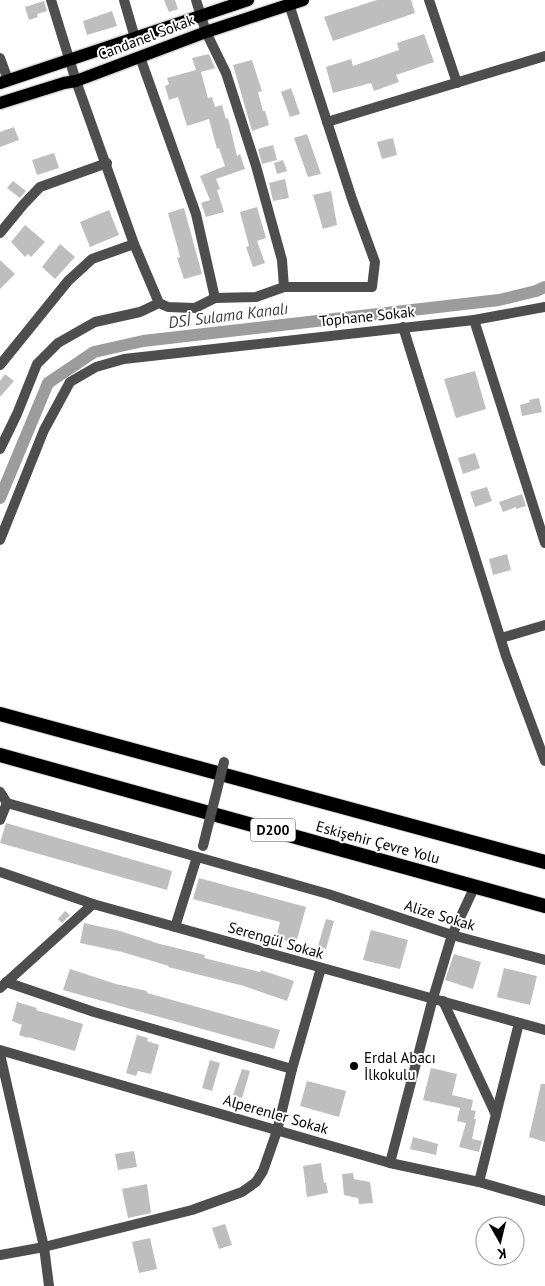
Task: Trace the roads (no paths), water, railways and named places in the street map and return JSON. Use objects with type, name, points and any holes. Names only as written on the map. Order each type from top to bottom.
[{"type":"highway","name":"Eskişehir Çevre Yolu","points":[[0,714],[545,862]]},
{"type":"highway","name":"Eskişehir Çevre Yolu","points":[[0,755],[545,906]]},
{"type":"main road","points":[[4,82],[248,0]]},
{"type":"main road","name":"Candanel Sokak","points":[[0,103],[76,81],[206,32],[303,0]]},
{"type":"street","points":[[51,0],[76,81],[107,163],[134,244],[159,303],[168,307],[195,308],[215,298],[256,298],[284,287],[372,286],[375,262],[352,199],[289,4]]},
{"type":"street","points":[[124,0],[135,38]]},
{"type":"street","points":[[196,0],[206,32],[226,73],[256,166],[282,260],[284,287]]},
{"type":"street","points":[[429,0],[457,83]]},
{"type":"street","points":[[327,122],[545,56]]},
{"type":"street","points":[[140,57],[196,214],[215,298]]},
{"type":"street","points":[[0,58],[4,82]]},
{"type":"street","points":[[0,233],[40,187],[107,163]]},
{"type":"street","points":[[0,365],[68,281],[92,259],[134,244]]},
{"type":"street","points":[[0,449],[17,414],[37,364],[58,343],[95,322],[140,312],[159,303]]},
{"type":"street","name":"Tophane Sokak","points":[[0,540],[44,430],[70,382],[96,367],[124,359],[474,320],[545,307]]},
{"type":"street","points":[[474,320],[545,543]]},
{"type":"street","points":[[403,327],[501,638],[545,761]]},
{"type":"street","points":[[501,638],[545,625]]},
{"type":"street","points":[[203,846],[224,762]]},
{"type":"street","points":[[0,792],[6,804],[0,820]]},
{"type":"street","name":"Alize Sokak","points":[[6,804],[328,894],[452,935],[545,960]]},
{"type":"street","points":[[175,927],[197,858]]},
{"type":"street","name":"Serengül Sokak","points":[[0,872],[93,904],[545,1030]]},
{"type":"street","points":[[390,1163],[438,999],[452,935],[475,886]]},
{"type":"street","points":[[3,985],[93,904]]},
{"type":"street","points":[[0,1255],[44,1248],[192,1210],[242,1192],[256,1182],[263,1171],[277,1131],[292,1069],[321,968]]},
{"type":"street","points":[[3,985],[292,1069]]},
{"type":"street","points":[[438,999],[496,1115]]},
{"type":"street","points":[[479,1182],[519,1023]]},
{"type":"street","points":[[0,1052],[44,1248],[50,1286]]},
{"type":"street","name":"Alperenler Sokak","points":[[0,1052],[149,1092],[390,1163],[479,1182],[545,1201]]},
{"type":"waterway","name":"DSİ Sulama Kanalı","points":[[0,498],[48,383],[94,352],[143,341],[499,300],[545,287]]},
{"type":"place","name":"Erdal Abacı İlkokulu","points":[[354,1066]]}]
